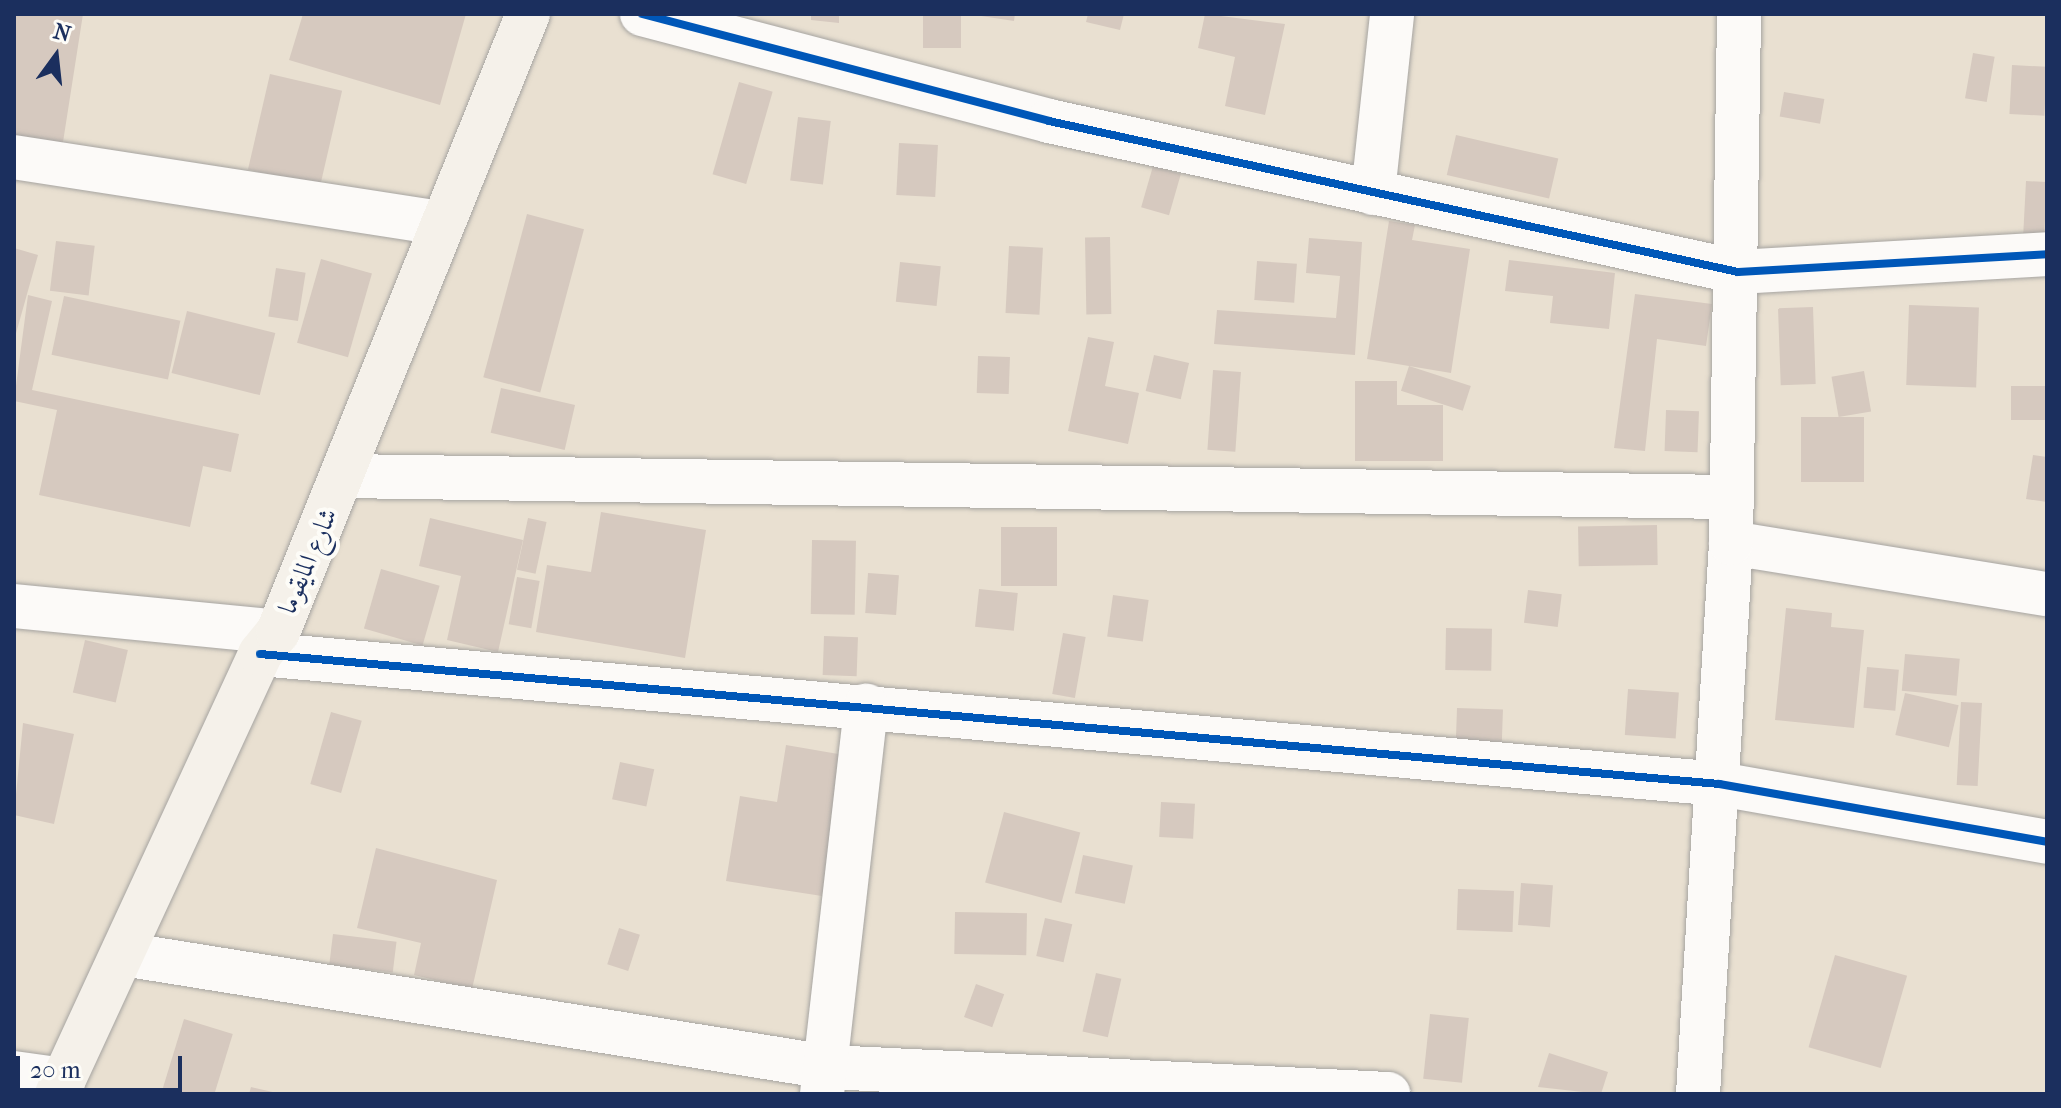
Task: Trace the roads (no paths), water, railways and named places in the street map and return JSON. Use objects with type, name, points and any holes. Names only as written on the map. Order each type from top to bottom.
[{"type":"street","name":"شارع المايقوما","points":[[60,1087],[344,476],[441,223],[528,14]]},
{"type":"street","points":[[642,14],[1049,121],[1738,272],[2047,254]]},
{"type":"street","points":[[1373,193],[1392,14]]},
{"type":"street","points":[[1698,1094],[1719,784],[1731,543],[1729,497],[1738,272],[1739,14]]},
{"type":"street","points":[[14,157],[441,223]]},
{"type":"street","points":[[344,476],[1729,497]]},
{"type":"street","points":[[1731,543],[2047,594]]},
{"type":"street","points":[[14,606],[269,643],[866,705],[1719,784],[2047,842]]},
{"type":"street","points":[[825,1081],[866,705]]},
{"type":"street","points":[[123,954],[825,1081],[1388,1094]]},
{"type":"street","points":[[14,1073],[60,1087]]}]
